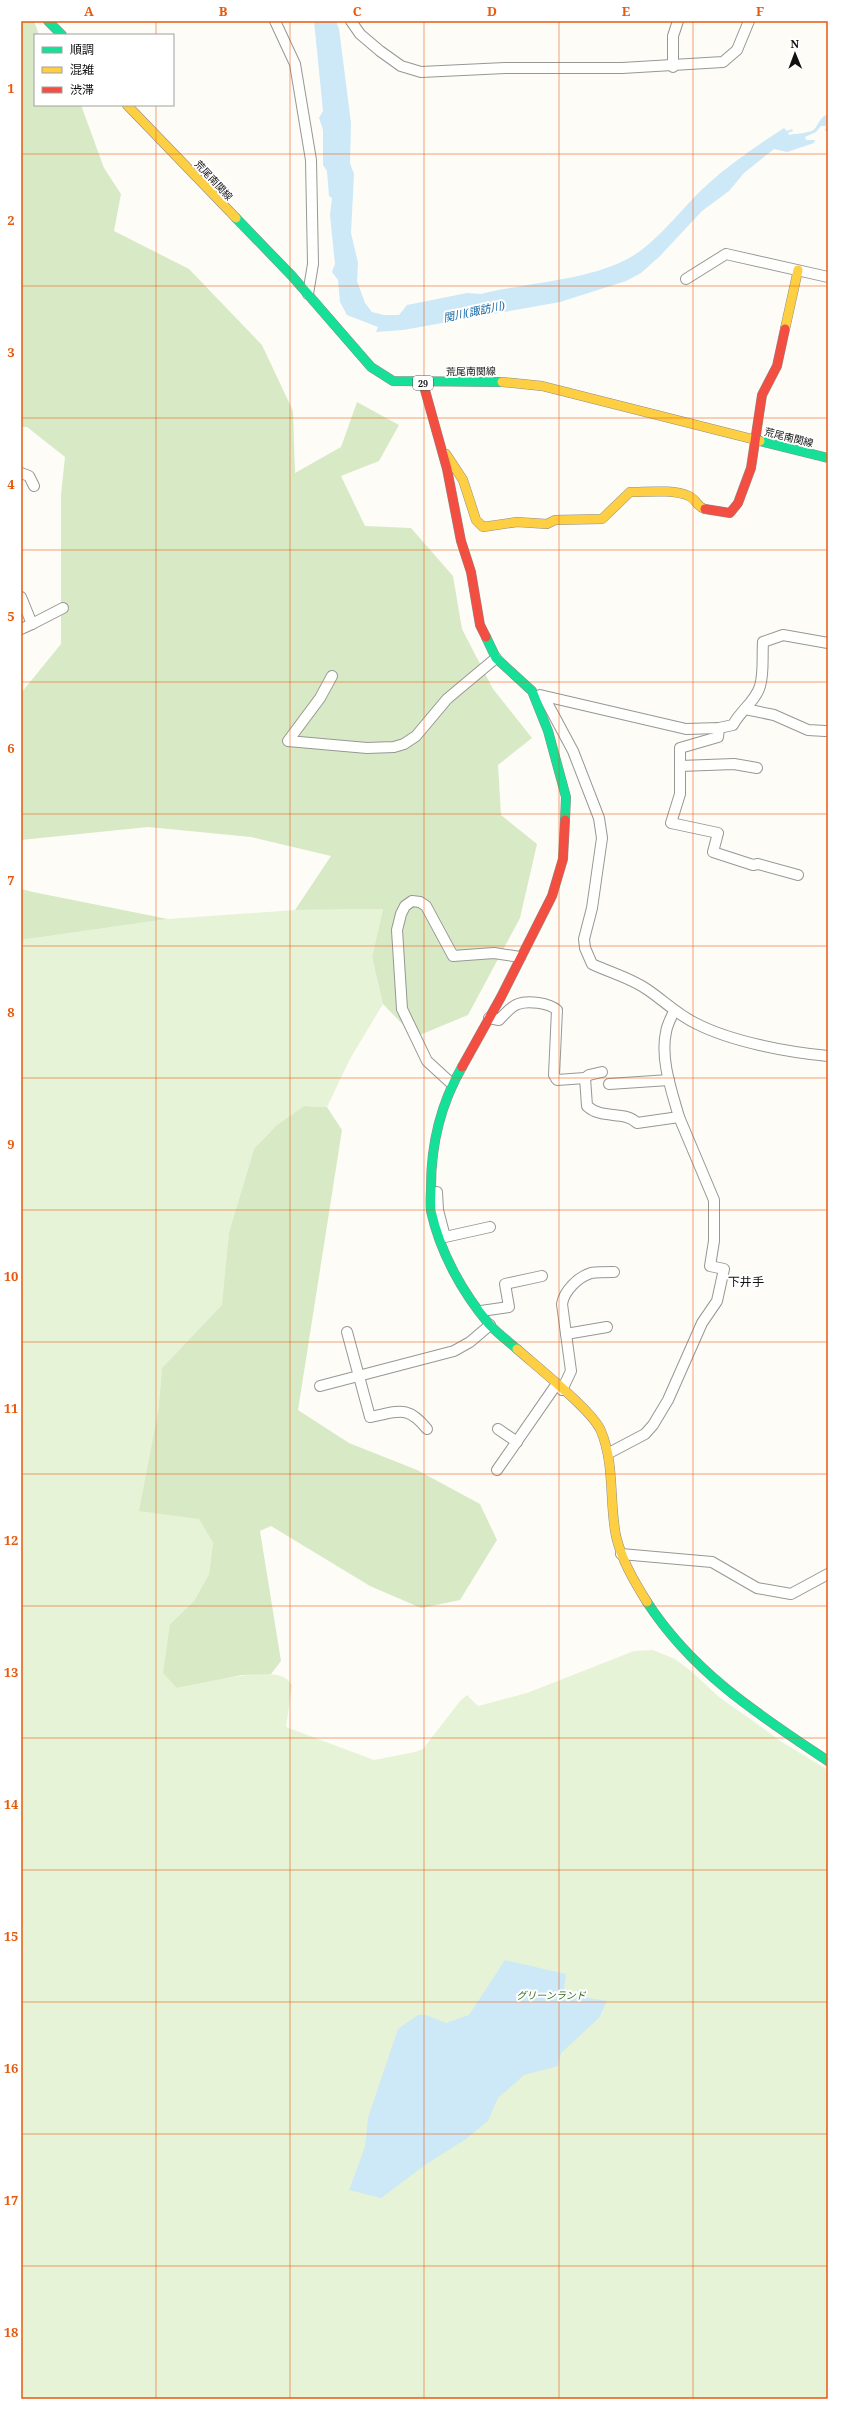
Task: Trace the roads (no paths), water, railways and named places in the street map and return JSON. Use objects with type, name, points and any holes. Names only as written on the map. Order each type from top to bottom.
[{"type":"street","points":[[48,21],[61,34]]},
{"type":"street","points":[[275,21],[295,64],[311,160],[313,264],[308,294]]},
{"type":"street","points":[[351,21],[360,34],[380,51],[401,66],[421,72],[505,68],[673,67],[723,62],[729,59],[737,50],[749,21]]},
{"type":"street","points":[[673,67],[673,36],[678,21]]},
{"type":"street","name":"荒尾南関線","points":[[128,106],[308,294],[371,368],[393,381],[423,383],[514,382],[542,386],[828,458]]},
{"type":"street","points":[[686,279],[726,254],[828,277]]},
{"type":"street","points":[[441,448],[463,480],[476,520],[483,527],[517,522],[547,524],[555,520],[602,519],[630,492],[676,493],[690,496],[701,508],[730,513],[737,507],[741,499],[756,441],[762,395],[777,366],[798,270]]},
{"type":"street","points":[[423,383],[455,504],[461,541],[472,572],[480,625],[496,658],[532,691],[544,697],[686,728],[719,728],[733,725],[738,715],[745,709],[760,687],[763,642],[783,635],[828,643]]},
{"type":"street","points":[[21,473],[29,476],[34,486]]},
{"type":"street","points":[[21,597],[32,624]]},
{"type":"street","points":[[21,629],[64,608]]},
{"type":"street","points":[[332,676],[320,698],[288,741],[367,748],[394,747],[404,744],[416,736],[447,699],[496,658]]},
{"type":"street","points":[[532,691],[548,731],[566,797],[563,859],[552,896],[489,1018],[452,1084],[434,1137],[430,1179],[431,1210],[447,1259],[462,1286],[490,1325],[587,1412],[601,1430],[609,1453],[616,1535],[621,1554],[631,1577],[646,1603],[666,1631],[687,1654],[754,1712],[828,1761]]},
{"type":"street","points":[[544,697],[574,751],[599,818],[602,838],[592,908],[584,939],[588,956],[592,964],[621,975],[648,990],[674,1011],[710,1030],[769,1047],[828,1056]]},
{"type":"street","points":[[745,709],[774,715],[808,730],[825,731]]},
{"type":"street","points":[[719,728],[718,737],[680,748],[680,794],[671,823],[718,833],[713,852],[753,865],[758,864],[798,875]]},
{"type":"street","points":[[680,766],[734,764],[757,768]]},
{"type":"street","points":[[452,1084],[427,1061],[402,1009],[397,930],[403,910],[412,901],[420,902],[426,906],[453,956],[494,953],[520,957]]},
{"type":"street","points":[[489,1018],[499,1020],[518,1004],[529,1003],[553,1006],[557,1010],[554,1075],[557,1080],[585,1078],[589,1075],[602,1072]]},
{"type":"street","points":[[609,1453],[645,1434],[653,1425],[668,1400],[702,1322],[717,1301],[722,1286],[724,1269],[710,1266],[714,1241],[714,1200],[679,1117],[669,1080],[665,1032],[674,1011]]},
{"type":"street","points":[[585,1078],[586,1102],[594,1113],[632,1118],[637,1124],[679,1117]]},
{"type":"street","points":[[609,1084],[669,1080]]},
{"type":"street","points":[[430,1179],[438,1181],[438,1210],[445,1237],[490,1226]]},
{"type":"street","points":[[497,1470],[571,1371],[562,1304],[563,1296],[568,1289],[590,1274],[614,1272]]},
{"type":"street","points":[[481,1311],[509,1307],[505,1284],[542,1276]]},
{"type":"street","points":[[320,1386],[454,1350],[470,1342],[490,1325]]},
{"type":"street","points":[[566,1334],[607,1327]]},
{"type":"street","points":[[347,1332],[360,1375],[370,1417],[402,1411],[413,1413],[427,1429]]},
{"type":"street","points":[[498,1429],[517,1442]]},
{"type":"street","points":[[621,1554],[712,1562],[757,1588],[791,1594],[828,1574]]},
{"type":"water","name":"関川(諏訪川)","points":[[314,21],[336,21],[339,29],[351,123],[350,163],[354,174],[351,233],[358,263],[357,281],[365,303],[372,312],[384,315],[399,315],[407,305],[467,293],[481,294],[558,280],[614,265],[631,257],[651,242],[717,176],[745,154],[784,128],[787,131],[792,129],[793,131],[788,133],[789,135],[808,132],[814,129],[822,118],[828,114],[828,137],[827,131],[825,131],[826,126],[821,126],[816,132],[805,137],[806,140],[815,140],[814,143],[787,152],[774,149],[744,173],[729,191],[702,211],[660,256],[641,273],[626,281],[560,302],[403,330],[376,332],[378,327],[347,315],[340,302],[338,280],[332,272],[335,264],[330,215],[332,198],[329,196],[327,171],[323,165],[323,130],[319,118],[323,111]]},
{"type":"water","points":[[505,1960],[566,1974],[564,1990],[572,1995],[607,2001],[599,2018],[561,2053],[558,2066],[524,2075],[498,2098],[488,2121],[466,2139],[428,2163],[381,2198],[349,2190],[365,2147],[368,2118],[398,2029],[418,2015],[426,2015],[446,2023],[469,2015]]},
{"type":"district","name":"下井手","points":[[746,1281]]},
{"type":"park label","name":"グリーンランド","points":[[551,1995]]}]
